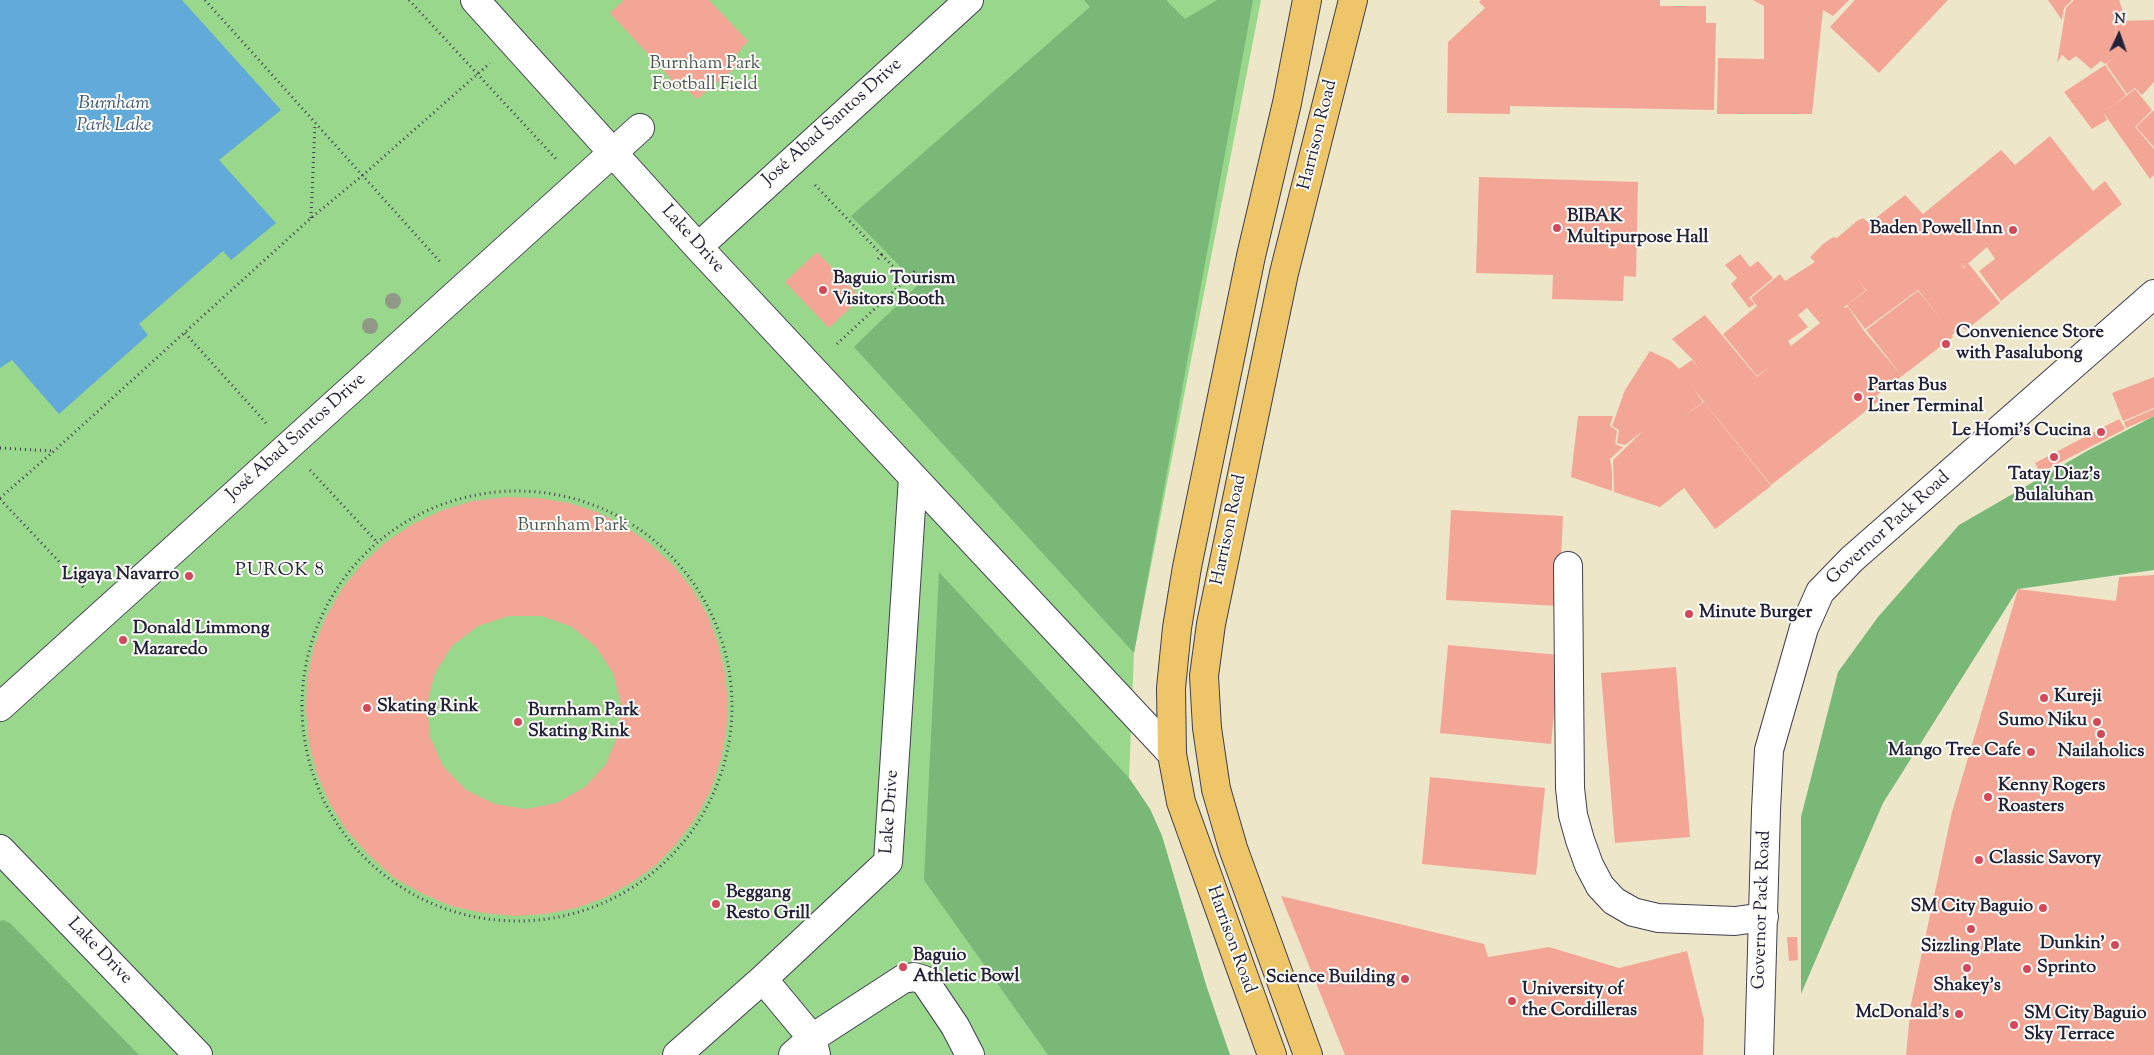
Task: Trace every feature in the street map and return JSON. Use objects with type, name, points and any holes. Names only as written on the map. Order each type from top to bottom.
[{"type":"highway","name":"Harrison Road","points":[[1272,1055],[1181,802],[1172,754],[1171,688],[1176,628],[1187,567],[1251,256],[1287,103],[1307,0]]},
{"type":"highway","name":"Harrison Road","points":[[1308,1055],[1233,848],[1216,789],[1207,728],[1204,676],[1210,624],[1284,273],[1353,0]]},
{"type":"street","name":"Lake Drive","points":[[475,0],[513,42],[596,168],[698,247],[1172,754]]},
{"type":"street","name":"José Abad Santos Drive","points":[[698,247],[969,0]]},
{"type":"street","name":"José Abad Santos Drive","points":[[0,707],[640,128]]},
{"type":"street","name":"Governor Pack Road","points":[[1758,1055],[1769,750],[1804,628],[1820,592],[1852,559],[2154,294]]},
{"type":"street","name":"Lake Drive","points":[[677,1055],[763,979],[888,862],[913,477]]},
{"type":"street","points":[[1568,566],[1570,788],[1573,815],[1580,840],[1597,879],[1614,901],[1633,912],[1658,918],[1735,921],[1764,918]]},
{"type":"street","name":"Lake Drive","points":[[3,858],[198,1055]]},
{"type":"street","points":[[763,979],[807,1049],[903,979],[914,977],[924,980],[955,1026],[970,1055]]},
{"type":"path","points":[[206,0],[463,288]]},
{"type":"path","points":[[409,0],[538,141],[596,168]]},
{"type":"path","points":[[106,611],[0,499],[311,218],[363,175],[513,42]]},
{"type":"path","points":[[311,218],[315,122]]},
{"type":"path","points":[[813,183],[906,280]]},
{"type":"path","points":[[878,259],[882,255]]},
{"type":"path","points":[[837,344],[914,272],[930,278]]},
{"type":"path","points":[[0,448],[54,451]]},
{"type":"path","points":[[498,491],[532,491],[564,496],[596,506],[626,520],[654,539],[678,562],[698,588],[714,617],[727,656],[732,681],[734,714],[730,746],[721,779],[707,809],[694,830],[667,861],[641,882],[613,899],[582,911],[550,918],[517,921],[484,918],[452,911],[422,899],[393,882],[368,862],[346,837],[328,810],[314,780],[305,749],[301,716],[302,683],[308,651],[318,620],[334,591],[354,565],[377,542],[404,523],[434,507],[465,497],[498,491]]},
{"type":"green space","name":"Burnham Park","points":[[0,0],[1261,0],[1134,653],[1129,778],[1150,809],[1162,836],[1206,985],[1230,1055],[0,1055]]},
{"type":"green space","points":[[1084,0],[1166,0],[1185,19],[1217,0],[1253,0],[1134,653],[854,347],[918,285],[851,216],[1090,7]]},
{"type":"green space","points":[[2154,416],[2154,570],[2018,589],[1883,803],[1801,994],[1801,817],[1838,672],[1878,617],[1959,525],[2087,451]]},
{"type":"green space","points":[[939,572],[1129,778],[1150,809],[1162,836],[1206,985],[1230,1055],[1048,1055],[924,880]]},
{"type":"green space","points":[[3,920],[10,923],[139,1055],[0,1055],[0,921]]},
{"type":"water","name":"Burnham Park Lake","points":[[0,0],[182,0],[281,110],[219,160],[276,223],[231,260],[223,251],[139,324],[148,335],[59,414],[12,360],[0,368]]},
{"type":"building","points":[[624,0],[709,0],[748,41],[736,55],[742,62],[697,99],[686,89],[683,92],[610,13]]},
{"type":"building","points":[[1481,0],[1660,0],[1660,6],[1706,6],[1706,23],[1716,23],[1714,110],[1510,106],[1510,114],[1447,113],[1448,42],[1485,8],[1479,2]]},
{"type":"building","points":[[1753,0],[1849,0],[1833,16],[1823,10],[1812,114],[1717,114],[1718,58],[1764,59],[1764,6]]},
{"type":"building","points":[[1855,0],[1948,0],[1879,73],[1830,27]]},
{"type":"building","points":[[2048,0],[2072,0],[2064,8],[2062,20]]},
{"type":"building","points":[[2074,0],[2119,0],[2126,20],[2112,20],[2115,21],[2116,49],[2116,21],[2154,20],[2154,82],[2142,95],[2135,88],[2127,94],[2106,64],[2115,57],[2105,64],[2101,61],[2091,69],[2076,56],[2069,61],[2062,55],[2057,63],[2066,8]]},
{"type":"building","points":[[2105,65],[2126,95],[2107,110],[2135,89],[2152,110],[2135,127],[2154,149],[2154,175],[2150,179],[2103,112],[2107,120],[2092,129],[2064,92]]},
{"type":"building","points":[[2154,110],[2154,147],[2136,127]]},
{"type":"building","points":[[2050,136],[2093,191],[2105,181],[2122,204],[2001,301],[1979,271],[1995,259],[1987,247],[1968,263],[2000,303],[1966,330],[1962,327],[1952,335],[1953,337],[1876,396],[1880,400],[1771,485],[1693,388],[1703,402],[1679,420],[1704,402],[1771,486],[1715,529],[1684,488],[1660,507],[1614,492],[1613,460],[1643,431],[1625,445],[1617,443],[1619,430],[1612,426],[1625,390],[1650,351],[1671,361],[1679,369],[1692,360],[1700,370],[1692,359],[1672,339],[1705,315],[1757,377],[1769,367],[1757,376],[1723,334],[1757,306],[1751,298],[1780,274],[1785,281],[1815,262],[1810,257],[1823,244],[1833,237],[1837,238],[1863,218],[1869,223],[1863,228],[1905,195],[1923,214],[2001,150],[2015,165]],"holes":[[[1860,284],[1867,290],[1847,305],[1865,329],[1918,290],[1942,320],[1918,291],[1866,330],[1902,376],[1864,331],[1848,307],[1843,308],[1866,290]],[[1807,308],[1820,323],[1791,346],[1788,341],[1808,327],[1798,315]]]},
{"type":"building","name":"BIBAK Multipurpose Hall","points":[[1479,177],[1638,182],[1636,277],[1624,276],[1623,301],[1552,299],[1553,275],[1476,273]]},
{"type":"building","name":"Baguio Tourism Visitors Booth","points":[[817,252],[861,298],[829,328],[785,282]]},
{"type":"building","points":[[1740,254],[1750,267],[1758,261],[1773,278],[1749,298],[1755,304],[1749,308],[1731,284],[1737,278],[1725,265]]},
{"type":"building","points":[[2154,377],[2154,408],[2123,421],[2112,393]]},
{"type":"building","points":[[2154,409],[2154,416],[2126,428],[2124,422]]},
{"type":"building","points":[[1578,416],[1613,416],[1610,426],[1617,431],[1615,444],[1623,447],[1610,459],[1612,491],[1571,477]]},
{"type":"building","points":[[2119,419],[2125,429],[2040,473],[2035,463]]},
{"type":"building","name":"Skating Rink","points":[[506,497],[538,498],[569,503],[597,512],[625,526],[650,544],[673,565],[692,589],[707,614],[718,643],[725,673],[728,703],[726,733],[720,763],[710,792],[695,819],[677,843],[656,865],[631,883],[604,898],[576,908],[545,914],[515,916],[483,913],[451,906],[421,893],[393,877],[347,831],[330,804],[317,774],[309,743],[306,711],[307,679],[314,647],[326,617],[342,589],[362,564],[386,542],[413,524],[443,510],[473,501]],"holes":[[[509,616],[542,616],[572,627],[596,647],[613,673],[621,704],[618,735],[606,764],[585,787],[557,803],[526,809],[495,804],[466,790],[443,766],[430,737],[427,704],[435,673],[452,646],[478,626]]]},
{"type":"building","points":[[1451,510],[1563,516],[1559,606],[1446,600]]},
{"type":"building","name":"SM City Baguio","points":[[2154,575],[2154,1055],[1906,1055],[1911,1004],[1952,812],[2018,589],[2116,601],[2119,577]]},
{"type":"building","points":[[1448,645],[1560,655],[1551,744],[1440,733]]},
{"type":"building","points":[[1676,667],[1690,837],[1615,843],[1601,673]]},
{"type":"building","points":[[1430,777],[1545,788],[1536,875],[1422,864]]},
{"type":"building","name":"University of the Cordilleras","points":[[1281,896],[1484,944],[1488,957],[1549,947],[1619,968],[1687,951],[1704,1020],[1703,1055],[1345,1055]]},
{"type":"building","points":[[1787,937],[1797,937],[1798,960],[1789,961]]},
{"type":"place","name":"BIBAK Multipurpose Hall","points":[[1557,228]]},
{"type":"place","name":"Baden Powell Inn","points":[[2013,230]]},
{"type":"place","name":"Baguio Tourism Visitors Booth","points":[[823,290]]},
{"type":"place","name":"Convenience Store with Pasalubong","points":[[1946,344]]},
{"type":"place","name":"Partas Bus Liner Terminal","points":[[1858,397]]},
{"type":"place","name":"Le Homi's Cucina","points":[[2101,432]]},
{"type":"place","name":"Tatay Diaz's Bulaluhan","points":[[2054,457]]},
{"type":"place","name":"Ligaya Navarro","points":[[189,576]]},
{"type":"place","name":"Minute Burger","points":[[1689,614]]},
{"type":"place","name":"Donald Limmong Mazaredo","points":[[123,640]]},
{"type":"place","name":"Kureji","points":[[2044,698]]},
{"type":"place","name":"Skating Rink","points":[[367,708]]},
{"type":"place","name":"Burnham Park Skating Rink","points":[[518,722]]},
{"type":"place","name":"Sumo Niku","points":[[2097,722]]},
{"type":"place","name":"Nailaholics","points":[[2101,734]]},
{"type":"place","name":"Mango Tree Cafe","points":[[2031,752]]},
{"type":"place","name":"Kenny Rogers Roasters","points":[[1988,797]]},
{"type":"place","name":"Classic Savory","points":[[1979,860]]},
{"type":"place","name":"Beggang Resto Grill","points":[[716,904]]},
{"type":"place","name":"SM City Baguio","points":[[2043,908]]},
{"type":"place","name":"Sizzling Plate","points":[[1971,929]]},
{"type":"place","name":"Dunkin'","points":[[2115,945]]},
{"type":"place","name":"Baguio Athletic Bowl","points":[[903,967]]},
{"type":"place","name":"Shakey's","points":[[1967,968]]},
{"type":"place","name":"Sprinto","points":[[2027,969]]},
{"type":"place","name":"Science Building","points":[[1405,979]]},
{"type":"place","name":"University of the Cordilleras","points":[[1512,1001]]},
{"type":"place","name":"McDonald's","points":[[1959,1014]]},
{"type":"place","name":"SM City Baguio Sky Terrace","points":[[2014,1025]]},
{"type":"district","name":"PUROK 8","points":[[280,572]]},
{"type":"park label","name":"Burnham Park Football Field","points":[[705,75]]}]
